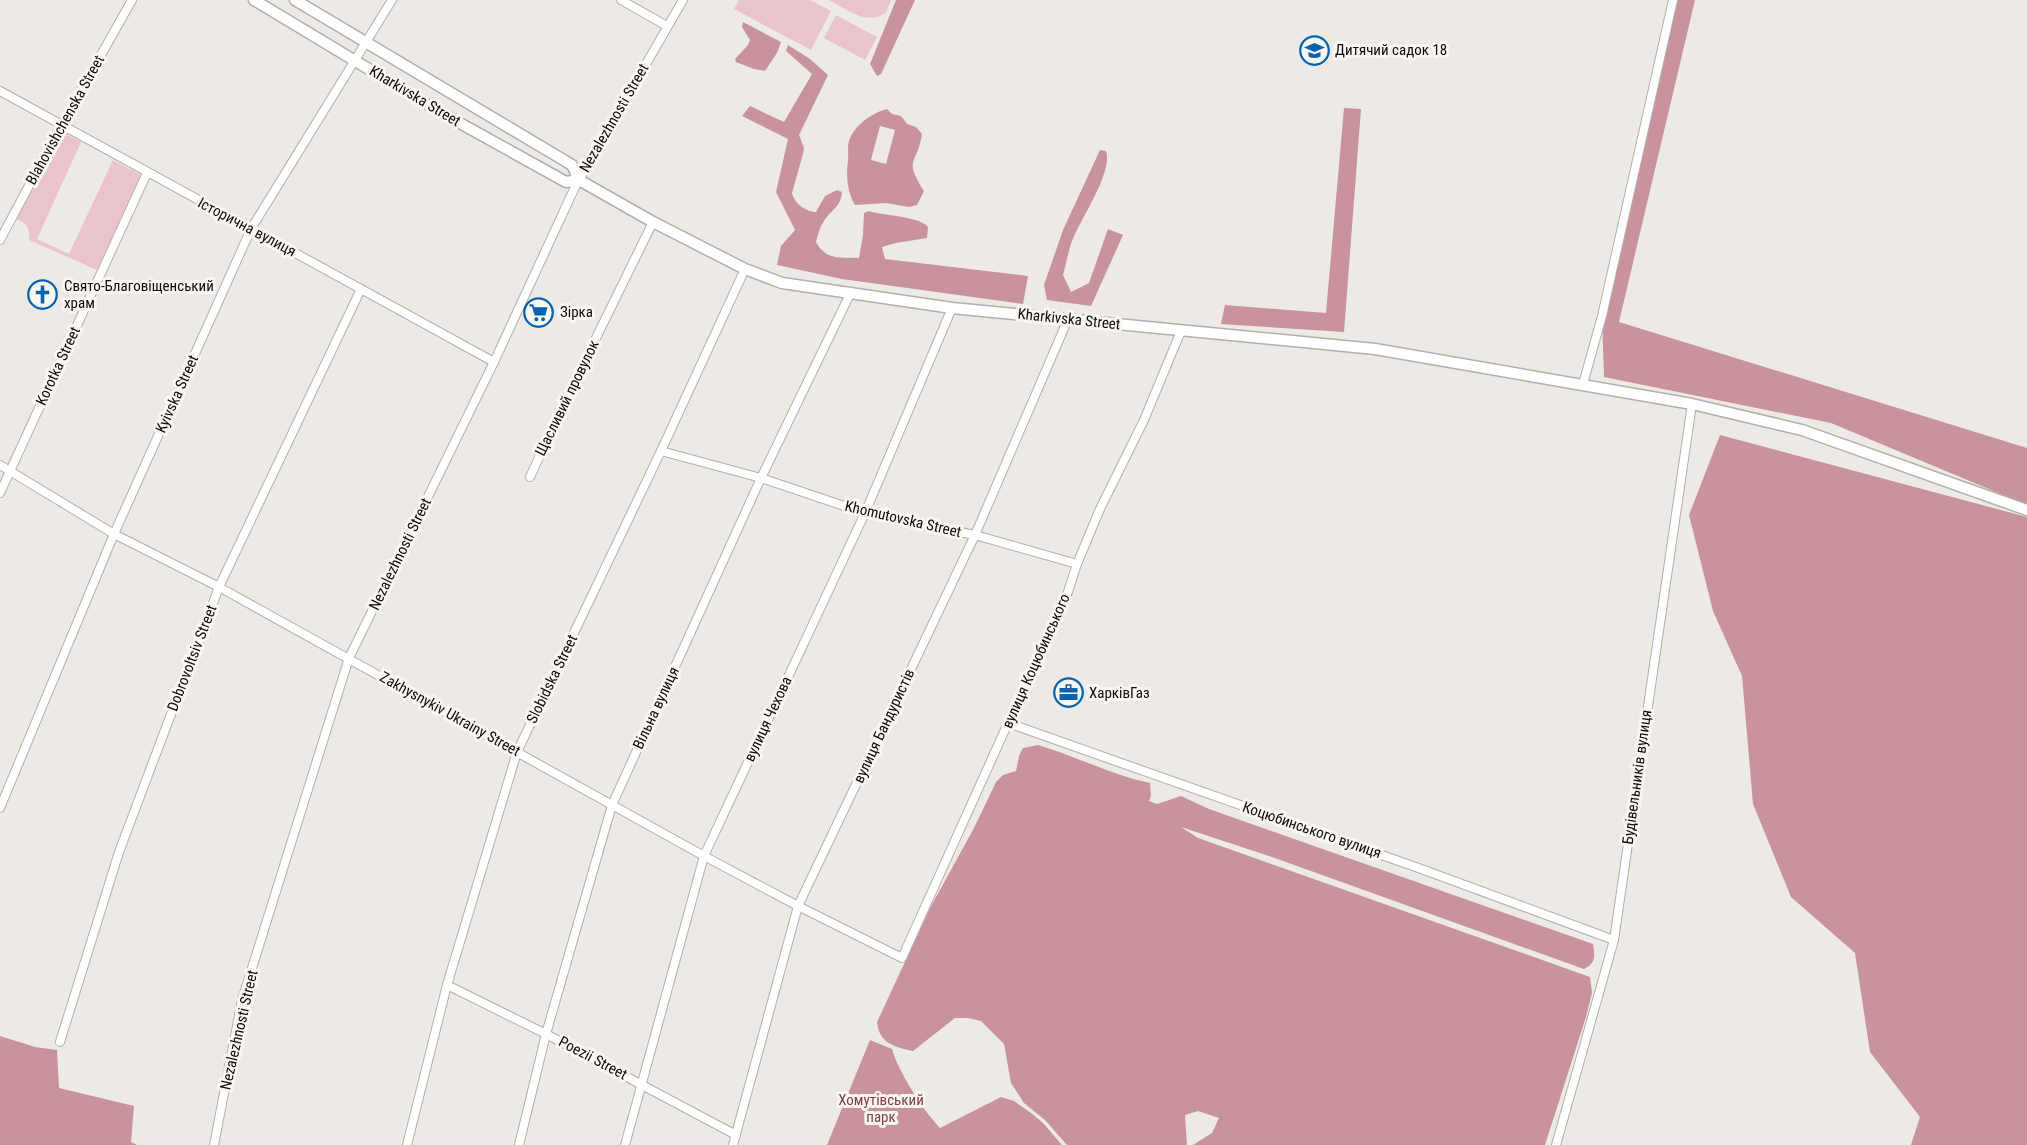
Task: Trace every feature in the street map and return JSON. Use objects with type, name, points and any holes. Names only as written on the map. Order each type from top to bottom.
[{"type":"street","name":"Blahovishchenska Street","points":[[0,240],[132,0]]},
{"type":"street","name":"Kharkivska Street","points":[[254,0],[440,112],[566,182],[579,180]]},
{"type":"street","name":"Kharkivska Street","points":[[295,0],[572,165],[579,180],[653,222],[745,269],[782,283],[952,308],[1375,349],[1583,384],[1692,404],[1802,430],[2027,510]]},
{"type":"street","name":"Kyivska Street","points":[[0,808],[114,534],[251,229],[392,0]]},
{"type":"street","points":[[621,0],[667,26]]},
{"type":"street","name":"Nezalezhnosti Street","points":[[214,1145],[242,1000],[349,658],[494,362],[555,227],[579,180],[682,0]]},
{"type":"street","points":[[1583,384],[1604,305],[1673,0]]},
{"type":"street","name":"Історична вулиця","points":[[0,91],[494,362]]},
{"type":"street","name":"Korotka Street","points":[[0,493],[147,173]]},
{"type":"street","name":"Щасливий провулок","points":[[530,477],[653,222]]},
{"type":"street","name":"Slobidska Street","points":[[406,1145],[447,985],[517,752],[745,269]]},
{"type":"street","name":"Dobrovoltsiv Street","points":[[60,1042],[119,852],[219,587],[361,289]]},
{"type":"street","name":"Вільна вулиця","points":[[519,1145],[546,1034],[612,805],[761,478],[851,292]]},
{"type":"street","name":"вулиця Чехова","points":[[624,1145],[704,856],[865,513],[952,308]]},
{"type":"street","name":"вулиця Бандуристів","points":[[733,1145],[798,906],[975,535],[1068,319]]},
{"type":"street","name":"вулиця Коцюбинського","points":[[902,958],[1064,604],[1077,564],[1100,508],[1144,420],[1181,331]]},
{"type":"street","name":"Будівельників вулиця","points":[[1556,1145],[1614,940],[1692,404]]},
{"type":"street","name":"Khomutovska Street","points":[[661,451],[761,478],[865,513],[975,535],[1077,564]]},
{"type":"street","name":"Zakhysnykiv Ukrainy Street","points":[[0,465],[114,534],[219,587],[704,856],[902,958]]},
{"type":"street","name":"Коцюбинського вулиця","points":[[1008,723],[1424,870],[1614,940]]},
{"type":"street","name":"Poezii Street","points":[[447,985],[641,1083],[736,1135]]},
{"type":"shaded area","points":[[739,0],[810,0],[831,11],[811,50],[734,9]]},
{"type":"shaded area","points":[[829,0],[891,0],[886,12],[872,18],[857,15]]},
{"type":"shaded area","points":[[836,15],[877,37],[865,60],[824,38]]},
{"type":"shaded area","points":[[63,132],[81,142],[37,239],[69,254],[113,160],[141,175],[97,270],[29,240],[27,226],[15,219]]},
{"type":"green space","points":[[896,0],[915,0],[881,74],[877,76],[870,64]]},
{"type":"green space","points":[[1673,0],[1695,0],[1619,322],[2027,448],[2027,505],[1831,423],[1604,377],[1602,316]]},
{"type":"green space","points":[[743,22],[781,42],[777,53],[765,71],[736,62],[735,59],[750,40],[742,27]]},
{"type":"green space","points":[[788,45],[810,59],[828,75],[799,135],[804,148],[792,193],[801,206],[816,212],[825,196],[837,190],[842,192],[838,204],[824,220],[820,229],[816,242],[820,248],[834,257],[859,258],[864,213],[869,211],[909,218],[928,227],[927,238],[882,247],[885,259],[1028,276],[1023,304],[842,279],[777,265],[781,246],[795,230],[776,192],[788,139],[742,116],[750,106],[784,122],[812,74],[786,51]]},
{"type":"green space","points":[[1344,108],[1361,109],[1344,332],[1221,324],[1225,305],[1326,313]]},
{"type":"green space","points":[[887,109],[892,114],[901,116],[907,124],[916,127],[922,134],[913,162],[914,172],[924,191],[917,205],[909,207],[886,203],[855,205],[850,195],[847,177],[848,146],[851,135],[859,125]],"holes":[[[880,126],[895,130],[886,164],[871,160]]]},
{"type":"green space","points":[[1100,150],[1106,151],[1107,159],[1102,181],[1073,239],[1063,275],[1071,292],[1089,283],[1108,229],[1123,235],[1091,306],[1047,300],[1044,285],[1063,230]]},
{"type":"green space","points":[[1720,435],[2027,517],[2027,1145],[1911,1145],[1920,1117],[1870,1052],[1855,953],[1791,897],[1753,804],[1742,676],[1713,611],[1689,515]]},
{"type":"green space","points":[[1038,745],[1150,783],[1149,801],[1157,804],[1181,796],[1209,809],[1593,944],[1594,959],[1584,969],[1272,857],[1181,827],[1198,838],[1590,977],[1592,993],[1586,1017],[1545,1145],[1193,1145],[1212,1133],[1219,1118],[1198,1111],[1185,1115],[1187,1145],[1067,1145],[1045,1120],[1024,1103],[1011,1083],[1004,1044],[981,1021],[955,1018],[913,1051],[889,1043],[881,1035],[877,1022],[930,908],[974,828],[996,782],[1003,775],[1016,771],[1023,748]]},
{"type":"green space","points":[[0,1036],[35,1047],[57,1050],[59,1088],[134,1106],[131,1142],[137,1145],[0,1145]]},
{"type":"green space","name":"Хомутівський парк","points":[[870,1040],[892,1049],[912,1090],[940,1128],[1001,1097],[1014,1101],[1031,1113],[1062,1145],[827,1145]]},
{"type":"place","name":"Дитячий садок 18","points":[[1314,50]]},
{"type":"place","name":"Свято-Благовіщенський храм","points":[[43,295]]},
{"type":"place","name":"Зірка","points":[[539,312]]},
{"type":"place","name":"ХарківГаз","points":[[1068,693]]}]
